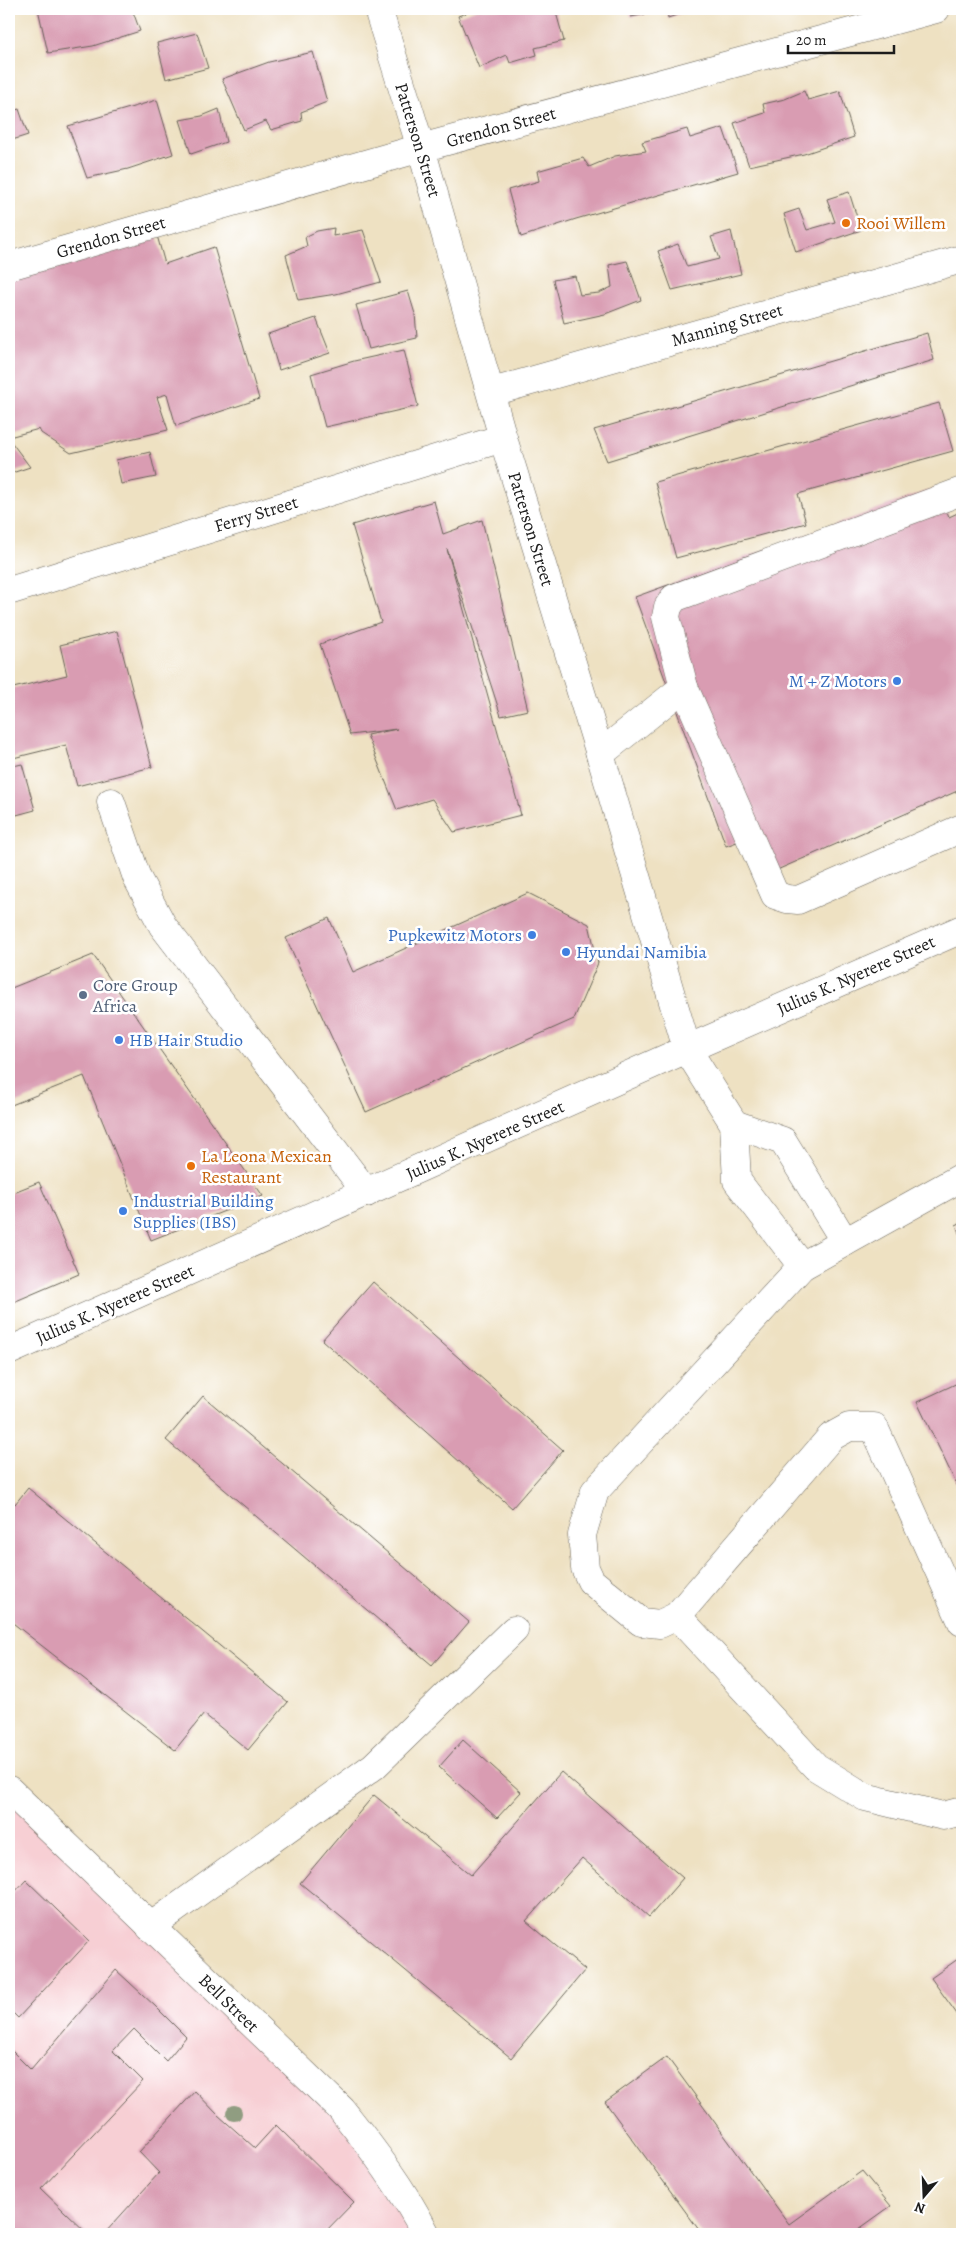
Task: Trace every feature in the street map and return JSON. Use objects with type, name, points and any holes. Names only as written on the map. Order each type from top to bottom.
[{"type":"street","name":"Patterson Street","points":[[378,9],[421,148],[492,392],[503,438],[600,754],[687,1049],[734,1124]]},
{"type":"street","name":"Grendon Street","points":[[9,266],[421,148],[936,9]]},
{"type":"street","name":"Manning Street","points":[[492,392],[962,259]]},
{"type":"street","name":"Ferry Street","points":[[9,592],[503,438]]},
{"type":"street","points":[[962,491],[674,598],[668,607],[666,617],[684,687],[775,894],[787,899],[798,900],[962,828]]},
{"type":"street","points":[[600,754],[684,687]]},
{"type":"street","points":[[111,802],[138,878],[163,926],[367,1193]]},
{"type":"street","name":"Julius K. Nyerere Street","points":[[9,1351],[687,1049],[962,929]]},
{"type":"street","points":[[802,1266],[737,1181],[734,1124],[782,1140],[845,1242]]},
{"type":"street","points":[[962,1177],[802,1266],[595,1491],[582,1535],[585,1568],[591,1581],[641,1622],[660,1624],[677,1616],[831,1437],[849,1428],[874,1427],[962,1622]]},
{"type":"street","points":[[677,1616],[816,1767],[865,1797],[943,1816],[962,1811]]},
{"type":"street","points":[[150,1927],[374,1766],[514,1630]]},
{"type":"street","name":"Bell Street","points":[[9,1790],[341,2110],[379,2156],[416,2214],[426,2234]]},
{"type":"shaded area","points":[[9,1783],[341,2109],[422,2234],[9,2234]]},
{"type":"building","points":[[38,9],[132,9],[140,31],[93,46],[48,53]]},
{"type":"building","points":[[477,9],[555,9],[564,41],[535,48],[537,55],[510,63],[507,55],[479,68],[458,16]]},
{"type":"building","points":[[629,9],[691,10],[668,18],[667,10],[631,17]]},
{"type":"building","points":[[197,33],[208,68],[166,79],[157,43]]},
{"type":"building","points":[[313,52],[327,102],[301,112],[302,121],[271,130],[266,121],[244,130],[222,79],[269,62]]},
{"type":"building","points":[[804,91],[808,100],[840,91],[854,137],[804,154],[749,166],[734,123],[765,113],[763,104],[785,99]]},
{"type":"building","points":[[157,100],[173,154],[128,169],[87,178],[68,126]]},
{"type":"building","points":[[19,109],[28,135],[9,141],[9,112]]},
{"type":"building","points":[[219,109],[226,142],[191,154],[180,120],[202,116]]},
{"type":"building","points":[[723,128],[738,172],[521,237],[508,190],[539,181],[537,171],[583,158],[589,167],[615,156],[646,151],[642,142],[687,129],[690,138]]},
{"type":"building","points":[[849,192],[861,230],[796,252],[784,214],[799,209],[807,230],[835,222],[827,199]]},
{"type":"building","points":[[153,221],[165,264],[214,247],[259,399],[176,426],[167,394],[157,397],[168,430],[71,453],[41,433],[39,429],[9,437],[9,260]]},
{"type":"building","points":[[334,228],[333,236],[363,230],[381,282],[336,294],[298,300],[286,255],[307,246],[305,237],[317,231]]},
{"type":"building","points":[[731,231],[741,274],[672,290],[658,251],[678,244],[687,267],[719,259],[711,237]]},
{"type":"building","points":[[627,261],[641,300],[605,314],[564,323],[553,280],[575,276],[580,295],[599,293],[612,287],[609,265]]},
{"type":"building","points":[[408,291],[415,314],[417,338],[369,349],[356,305]]},
{"type":"building","points":[[316,318],[330,353],[279,370],[268,334]]},
{"type":"building","points":[[927,333],[934,360],[607,461],[594,430]]},
{"type":"building","points":[[404,350],[418,406],[325,427],[311,374],[354,361]]},
{"type":"building","points":[[939,403],[953,451],[798,494],[806,523],[676,558],[655,482]]},
{"type":"building","points":[[9,439],[30,467],[9,474]]},
{"type":"building","points":[[150,452],[156,477],[121,484],[116,460]]},
{"type":"building","points":[[938,487],[949,517],[962,511],[962,789],[777,870],[761,833],[726,846],[635,597]]},
{"type":"building","points":[[434,501],[443,534],[482,520],[528,710],[501,716],[447,549],[521,815],[454,832],[432,799],[397,810],[367,735],[397,729],[350,735],[320,644],[381,622],[352,525]]},
{"type":"building","points":[[117,631],[152,767],[77,786],[66,745],[9,759],[9,689],[67,675],[60,645]]},
{"type":"building","points":[[22,764],[35,810],[9,817],[9,767]]},
{"type":"building","points":[[528,893],[589,924],[598,963],[574,1019],[366,1112],[286,938],[329,918],[353,972]]},
{"type":"building","points":[[93,955],[263,1196],[151,1240],[84,1076],[9,1106],[9,989]]},
{"type":"building","points":[[39,1182],[79,1274],[9,1304],[9,1194]]},
{"type":"building","points":[[962,1222],[962,1241],[956,1225]]},
{"type":"building","points":[[373,1282],[563,1450],[512,1508],[322,1340]]},
{"type":"building","points":[[962,1381],[962,1496],[917,1402]]},
{"type":"building","points":[[203,1396],[469,1622],[432,1665],[166,1440]]},
{"type":"building","points":[[28,1488],[288,1702],[248,1750],[204,1714],[175,1750],[9,1620],[9,1500],[15,1504]]},
{"type":"building","points":[[463,1740],[521,1792],[497,1818],[439,1767]]},
{"type":"building","points":[[561,1772],[683,1878],[649,1917],[582,1858],[526,1921],[585,1970],[511,2058],[300,1883],[374,1795],[471,1875]]},
{"type":"building","points":[[26,1880],[89,1941],[18,2018],[9,2009],[9,1898]]},
{"type":"building","points":[[962,1956],[962,2021],[931,1978]]},
{"type":"building","points":[[116,1970],[186,2037],[166,2061],[134,2029],[113,2051],[143,2081],[41,2189],[88,2234],[9,2234],[9,2048],[31,2070]]},
{"type":"building","points":[[667,2057],[789,2224],[862,2171],[891,2206],[852,2234],[702,2234],[605,2102]]},
{"type":"building","points":[[195,2091],[218,2115],[255,2148],[276,2125],[354,2202],[323,2234],[104,2234],[159,2173],[139,2152]]},
{"type":"place","name":"Rooi Willem","points":[[846,223]]},
{"type":"place","name":"M + Z Motors","points":[[897,681]]},
{"type":"place","name":"Pupkewitz Motors","points":[[532,935]]},
{"type":"place","name":"Hyundai Namibia","points":[[566,952]]},
{"type":"place","name":"Core Group Africa","points":[[83,995]]},
{"type":"place","name":"HB Hair Studio","points":[[119,1040]]},
{"type":"place","name":"La Leona Mexican Restaurant","points":[[191,1166]]},
{"type":"place","name":"Industrial Building Supplies (IBS)","points":[[123,1211]]}]
